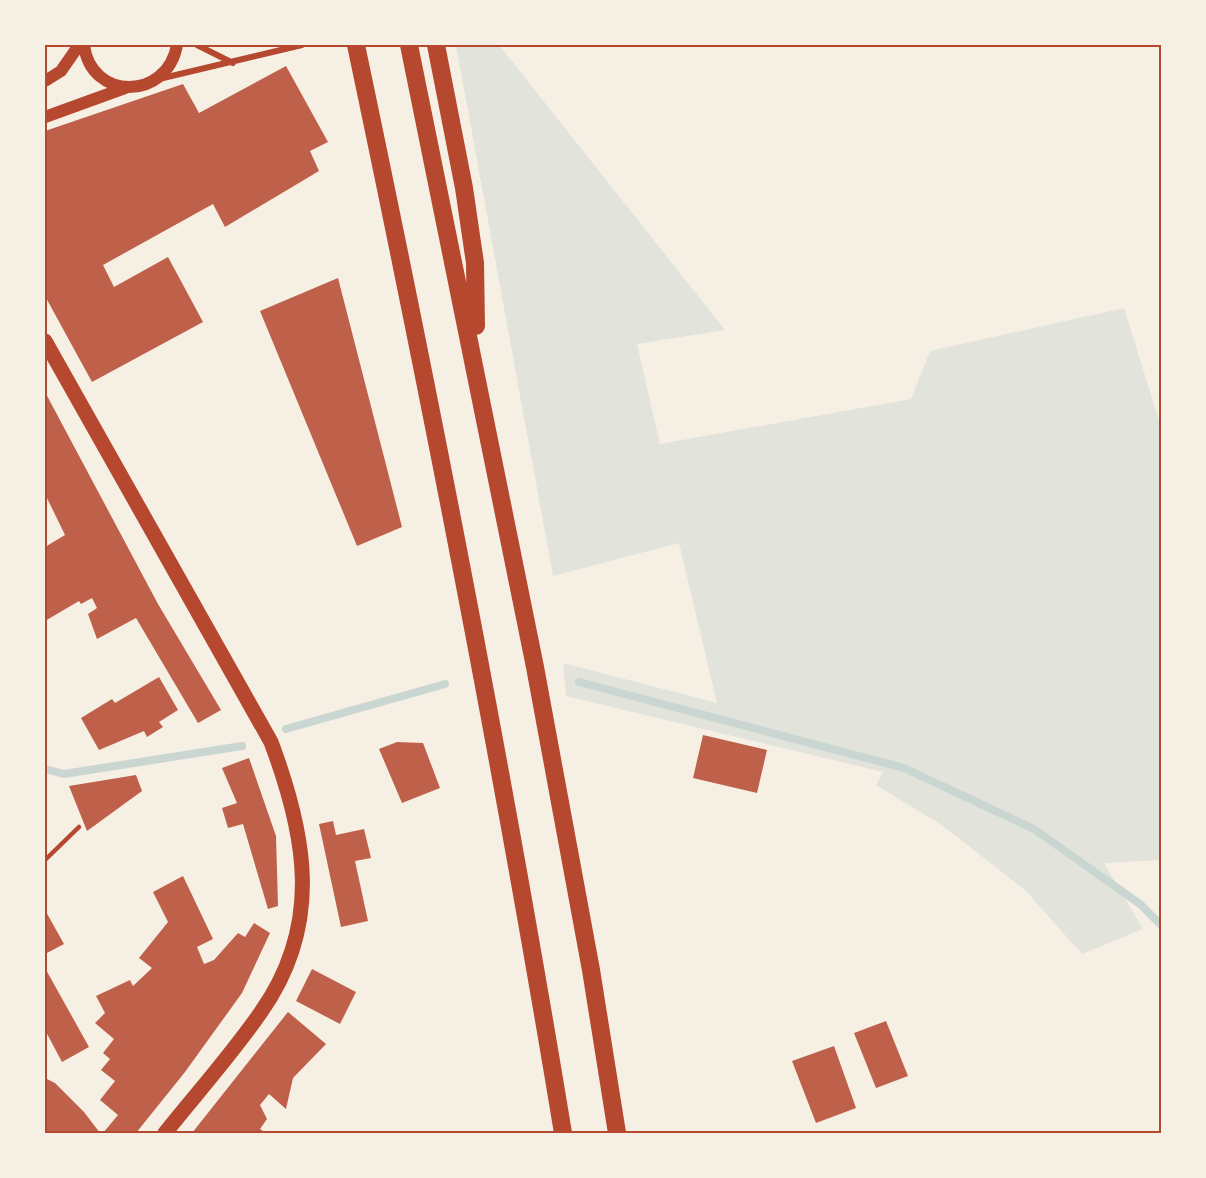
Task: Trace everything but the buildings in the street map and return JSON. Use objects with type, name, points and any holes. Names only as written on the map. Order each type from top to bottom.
[{"type":"highway","points":[[348,45],[368,102]]},
{"type":"highway","points":[[356,45],[422,366],[538,979],[563,1133]]},
{"type":"highway","points":[[409,45],[477,370],[542,702],[591,970],[617,1133]]},
{"type":"highway","points":[[436,45],[475,263],[477,370]]},
{"type":"main road","points":[[45,81],[61,71],[81,45],[94,70],[113,84],[136,87],[158,79],[174,59],[177,45]]},
{"type":"main road","points":[[45,117],[125,87]]},
{"type":"main road","points":[[45,341],[271,742],[291,796],[301,847],[304,897],[297,935],[281,974],[262,1011],[165,1133]]},
{"type":"street","points":[[197,45],[234,63]]},
{"type":"street","points":[[158,79],[234,63],[302,45]]},
{"type":"lane","points":[[45,860],[79,827]]},
{"type":"shaded area","points":[[456,45],[499,45],[725,330],[637,344],[660,444],[911,399],[930,351],[1124,308],[1161,427],[1161,860],[1104,863],[1143,929],[1082,954],[1025,890],[943,826],[876,785],[883,772],[566,696],[563,663],[717,703],[679,543],[553,576]]},
{"type":"waterway","points":[[579,682],[904,768],[1034,829],[1140,904],[1161,925]]},
{"type":"waterway","points":[[286,729],[445,684]]},
{"type":"waterway","points":[[45,769],[64,774],[242,746]]}]
